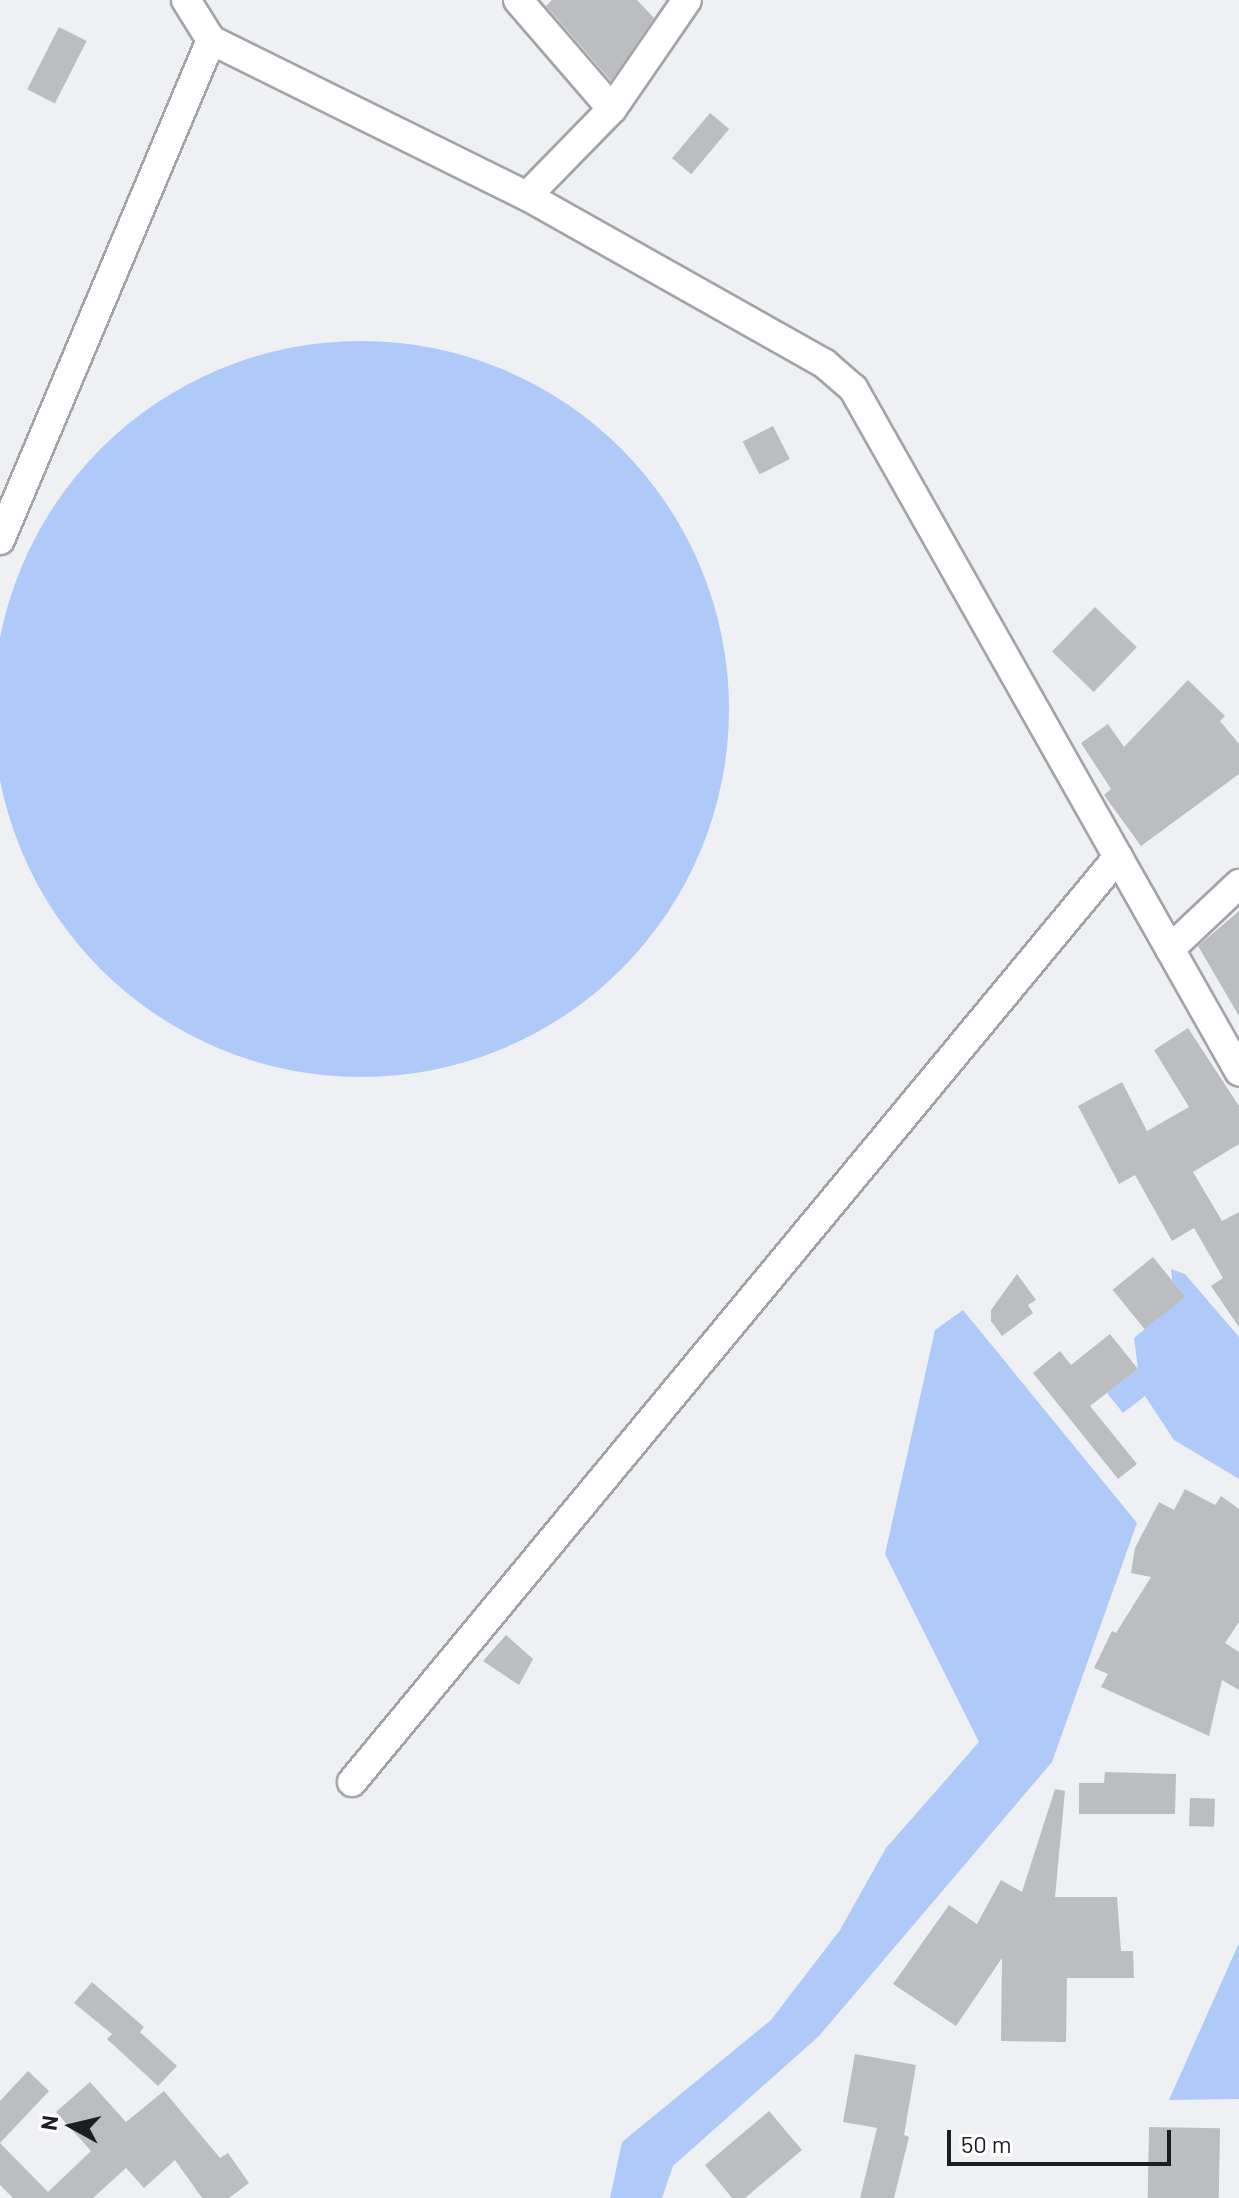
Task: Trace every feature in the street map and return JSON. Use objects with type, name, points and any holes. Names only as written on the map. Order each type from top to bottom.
[{"type":"street","points":[[186,0],[211,40],[527,196],[825,364],[853,388],[1239,1071]]},
{"type":"street","points":[[518,0],[612,109]]},
{"type":"street","points":[[527,196],[612,109],[687,0]]},
{"type":"street","points":[[0,540],[211,40]]},
{"type":"street","points":[[352,1782],[1118,857]]},
{"type":"street","points":[[1170,949],[1239,884]]},
{"type":"shaded area","points":[[361,341],[433,348],[502,369],[565,403],[621,449],[667,505],[701,568],[722,637],[729,709],[722,781],[701,850],[667,913],[621,969],[565,1015],[502,1049],[433,1070],[361,1077],[289,1070],[220,1049],[157,1015],[101,969],[55,913],[21,850],[0,781],[-7,709],[0,637],[21,568],[55,505],[101,449],[157,403],[220,369],[289,348]]},
{"type":"shaded area","points":[[1171,1269],[1185,1274],[1239,1337],[1239,1479],[1174,1440],[1145,1396],[1123,1413],[1107,1393],[1138,1369],[1134,1338],[1184,1297],[1172,1280]]},
{"type":"shaded area","points":[[963,1310],[1137,1523],[1052,1762],[819,2036],[673,2166],[662,2198],[610,2198],[622,2142],[771,2020],[840,1930],[886,1848],[979,1742],[885,1554],[935,1330]]},
{"type":"shaded area","points":[[1239,1943],[1239,2099],[1169,2100]]},
{"type":"building","points":[[552,0],[637,0],[654,18],[611,81],[546,6]]},
{"type":"building","points":[[59,27],[87,41],[55,103],[27,89]]},
{"type":"building","points":[[710,113],[729,129],[691,174],[672,158]]},
{"type":"building","points":[[773,426],[790,459],[760,474],[743,441]]},
{"type":"building","points":[[1095,607],[1137,647],[1094,692],[1052,652]]},
{"type":"building","points":[[1188,680],[1225,716],[1220,721],[1239,744],[1239,774],[1141,846],[1104,795],[1111,789],[1081,743],[1108,724],[1124,747]]},
{"type":"building","points":[[1239,911],[1239,1016],[1198,946]]},
{"type":"building","points":[[1188,1028],[1239,1106],[1239,1144],[1193,1172],[1222,1221],[1239,1212],[1239,1327],[1211,1286],[1223,1278],[1194,1228],[1172,1241],[1135,1175],[1119,1184],[1078,1106],[1122,1082],[1147,1131],[1189,1107],[1154,1050]]},
{"type":"building","points":[[1153,1257],[1185,1297],[1145,1329],[1113,1290]]},
{"type":"building","points":[[1017,1274],[1036,1300],[1028,1305],[1033,1313],[1002,1336],[991,1321],[991,1310]]},
{"type":"building","points":[[1110,1334],[1138,1369],[1090,1406],[1137,1464],[1118,1479],[1033,1373],[1060,1351],[1071,1365]]},
{"type":"building","points":[[1185,1489],[1215,1505],[1221,1496],[1239,1509],[1239,1622],[1225,1643],[1239,1652],[1239,1690],[1222,1680],[1209,1736],[1101,1687],[1108,1674],[1094,1668],[1112,1631],[1116,1633],[1151,1577],[1131,1573],[1135,1548],[1159,1502],[1174,1510]]},
{"type":"building","points":[[506,1635],[533,1659],[519,1685],[483,1661]]},
{"type":"building","points":[[1105,1772],[1176,1774],[1175,1814],[1079,1814],[1079,1783],[1104,1783]]},
{"type":"building","points":[[1055,1789],[1065,1791],[1055,1897],[1117,1897],[1121,1951],[1133,1951],[1134,1978],[1067,1978],[1066,2042],[1001,2041],[1002,1958],[956,2026],[893,1984],[949,1905],[977,1924],[1001,1880],[1022,1892]]},
{"type":"building","points":[[1190,1798],[1215,1799],[1214,1827],[1189,1826]]},
{"type":"building","points":[[92,1982],[144,2027],[140,2032],[177,2066],[158,2086],[107,2039],[112,2034],[74,2003]]},
{"type":"building","points":[[855,2054],[916,2065],[904,2135],[909,2137],[894,2198],[860,2198],[877,2128],[843,2122]]},
{"type":"building","points":[[28,2071],[49,2091],[0,2143],[0,2101]]},
{"type":"building","points":[[90,2082],[126,2122],[164,2091],[220,2158],[228,2153],[249,2183],[229,2198],[202,2198],[175,2160],[144,2188],[126,2168],[93,2198],[13,2198],[0,2185],[0,2143],[48,2192],[91,2151],[56,2112]]},
{"type":"building","points":[[769,2111],[802,2150],[745,2198],[732,2198],[705,2165]]},
{"type":"building","points":[[1149,2127],[1220,2128],[1219,2198],[1148,2198]]}]
